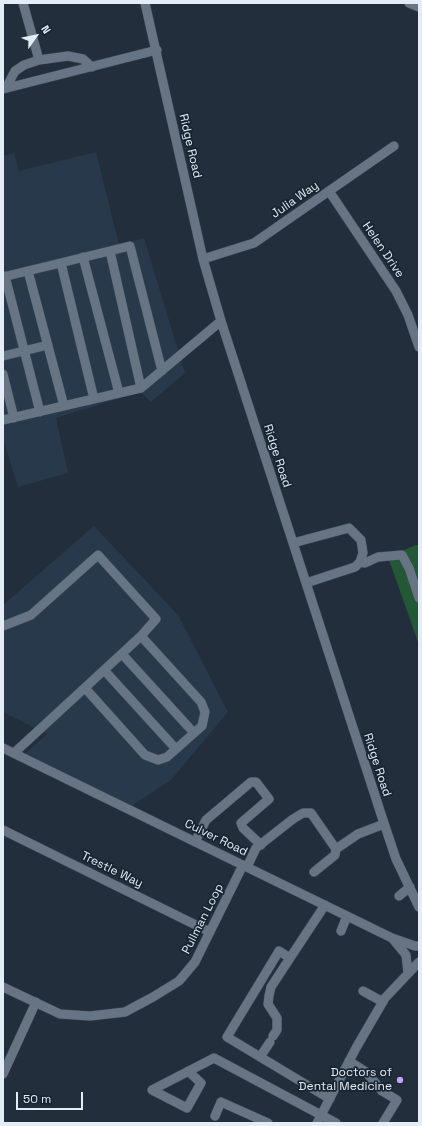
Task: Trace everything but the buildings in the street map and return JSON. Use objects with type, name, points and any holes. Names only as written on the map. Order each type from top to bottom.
[{"type":"street","points":[[23,3],[39,60]]},
{"type":"street","name":"Ridge Road","points":[[145,3],[157,50],[203,259],[221,321],[384,824],[396,859],[419,907]]},
{"type":"street","points":[[5,89],[157,50]]},
{"type":"street","points":[[5,89],[16,71],[24,64],[39,60],[68,56],[83,60],[92,67]]},
{"type":"street","name":"Julia Way","points":[[203,259],[254,243],[394,146]]},
{"type":"street","name":"Helen Drive","points":[[329,191],[396,290],[408,315],[419,347]]},
{"type":"street","points":[[40,412],[4,276],[130,246],[162,371]]},
{"type":"street","points":[[110,251],[141,388]]},
{"type":"street","points":[[83,258],[119,393]]},
{"type":"street","points":[[61,263],[94,399]]},
{"type":"street","points":[[28,271],[64,406]]},
{"type":"street","points":[[3,420],[141,388],[221,321]]},
{"type":"street","points":[[3,356],[48,345]]},
{"type":"street","points":[[3,374],[14,418]]},
{"type":"street","points":[[293,543],[349,528],[361,540],[363,553],[360,562],[355,568],[306,583]]},
{"type":"street","points":[[3,626],[31,614],[98,555],[156,619],[122,654],[14,753]]},
{"type":"street","points":[[360,562],[365,563],[378,557],[402,555],[409,568],[419,598]]},
{"type":"street","points":[[84,688],[145,755],[158,760],[168,757],[202,726],[205,712],[201,702],[141,636]]},
{"type":"street","points":[[122,654],[194,733]]},
{"type":"street","points":[[104,670],[176,749]]},
{"type":"street","name":"Culver Road","points":[[3,748],[392,938],[419,946]]},
{"type":"street","points":[[195,842],[206,820],[251,782],[256,782],[269,799],[241,823],[243,828],[261,844]]},
{"type":"street","name":"Pullman Loop","points":[[3,987],[60,1014],[90,1016],[125,1012],[179,981],[195,962],[245,866],[256,848],[293,819],[303,813],[311,813],[336,849]]},
{"type":"street","points":[[314,872],[335,855],[336,849],[358,834],[384,824]]},
{"type":"street","name":"Trestle Way","points":[[3,830],[210,932]]},
{"type":"street","points":[[399,896],[410,887]]},
{"type":"street","points":[[260,1057],[277,1030],[277,1018],[268,1004],[268,996],[271,987],[326,905]]},
{"type":"street","points":[[341,931],[347,916]]},
{"type":"street","points":[[392,938],[407,957],[408,973]]},
{"type":"street","points":[[290,958],[279,951],[227,1037],[330,1099]]},
{"type":"street","points":[[319,1119],[383,1002],[419,962]]},
{"type":"street","points":[[363,991],[383,1002]]},
{"type":"street","points":[[3,1074],[36,1002]]},
{"type":"street","points":[[188,1071],[201,1083],[187,1108],[152,1090],[188,1071],[214,1058],[319,1119],[336,1123]]},
{"type":"street","points":[[350,1061],[366,1072],[382,1091],[397,1100],[383,1123]]},
{"type":"street","points":[[215,1116],[221,1102],[268,1123]]},
{"type":"shaded area","points":[[96,152],[119,245],[144,238],[185,373],[151,402],[140,392],[56,418],[68,473],[18,487],[3,439],[3,156],[14,153],[19,171]]},
{"type":"shaded area","points":[[94,526],[178,615],[228,712],[171,780],[127,809],[21,757],[47,734],[3,712],[3,605]]},
{"type":"green space","points":[[419,545],[419,645],[388,557]]},
{"type":"place","name":"Doctors of Dental Medicine","points":[[400,1080]]}]
